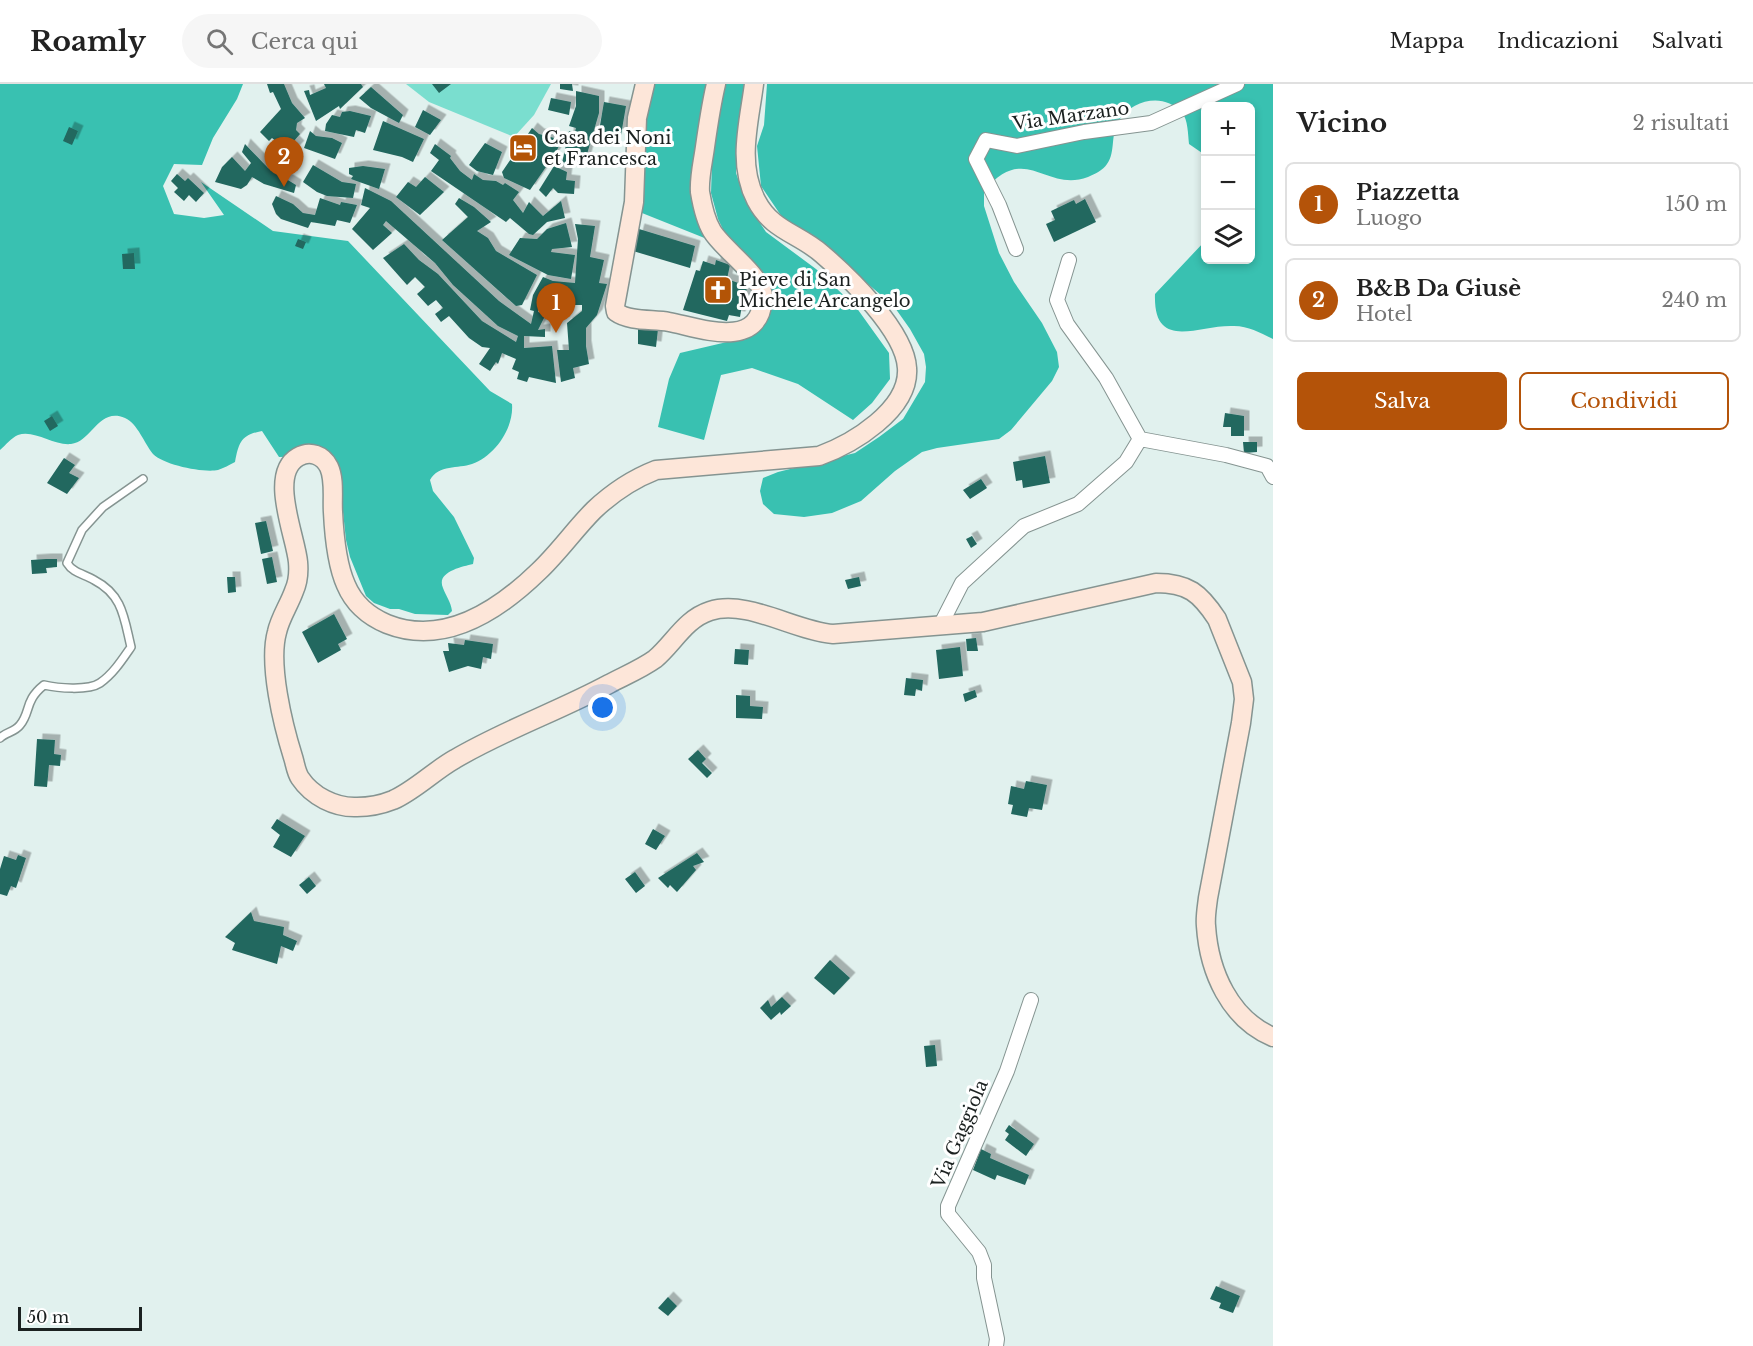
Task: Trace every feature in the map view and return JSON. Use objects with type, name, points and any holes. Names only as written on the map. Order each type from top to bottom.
[{"type":"street","points":[[645,84],[637,118],[634,202],[615,306],[616,312],[620,315],[721,333],[733,333],[747,328],[758,318],[764,296],[752,274],[712,231],[700,192],[716,84]]},
{"type":"street","points":[[754,84],[744,156],[747,179],[755,199],[772,222],[820,252],[873,304],[892,332],[904,353],[907,370],[904,386],[889,411],[841,448],[819,456],[736,465],[656,470],[636,478],[596,508],[538,572],[503,600],[469,622],[443,630],[405,630],[385,623],[363,611],[355,603],[344,582],[335,536],[332,479],[328,467],[322,458],[312,453],[293,460],[287,471],[284,490],[286,510],[298,560],[299,580],[277,632],[274,659],[282,717],[300,777],[320,798],[334,804],[352,807],[366,806],[394,799],[456,758],[590,694],[656,658],[690,621],[708,611],[737,609],[815,633],[833,634],[940,626],[1003,618],[1156,582],[1174,583],[1202,598],[1217,619],[1242,682],[1244,699],[1241,723],[1208,898],[1206,926],[1215,970],[1226,997],[1242,1018],[1257,1031],[1273,1037]]},
{"type":"street","name":"Via Marzano","points":[[1016,249],[999,206],[976,159],[987,140],[1017,146],[1084,132],[1151,123],[1237,84]]},
{"type":"street","points":[[1069,260],[1057,300],[1067,324],[1106,378],[1140,439]]},
{"type":"street","points":[[940,626],[962,583],[1024,526],[1078,504],[1126,462],[1140,439]]},
{"type":"street","points":[[1140,439],[1226,455],[1271,470]]},
{"type":"street","name":"Via Gaggiola","points":[[996,1346],[997,1339],[984,1278],[984,1265],[979,1252],[948,1214],[948,1206],[1007,1071],[1031,1000]]},
{"type":"lane","points":[[0,738],[7,732],[15,731],[22,723],[34,693],[44,685],[55,688],[97,685],[111,674],[131,647],[116,596],[95,580],[70,569],[67,563],[82,530],[103,507],[142,479]]},
{"type":"green space","points":[[0,84],[243,84],[237,99],[213,138],[202,165],[174,164],[163,186],[174,214],[204,218],[224,215],[201,182],[273,231],[348,241],[490,391],[512,404],[510,422],[506,431],[488,455],[472,464],[438,471],[430,480],[433,491],[454,517],[474,558],[473,564],[451,571],[443,578],[443,588],[452,611],[448,615],[415,614],[390,609],[374,603],[366,596],[350,557],[340,484],[328,456],[279,457],[262,431],[242,440],[235,462],[211,471],[184,467],[158,458],[130,421],[116,416],[102,421],[78,442],[64,444],[24,434],[15,436],[0,450]]},
{"type":"green space","points":[[406,84],[551,84],[534,115],[514,137],[429,102]]},
{"type":"green space","points":[[645,84],[708,84],[707,239],[642,213],[634,202]]},
{"type":"green space","points":[[722,84],[744,84],[736,173],[746,202],[766,232],[816,269],[856,307],[889,353],[890,379],[872,403],[853,420],[798,384],[752,368],[721,375],[704,440],[658,427],[669,379],[680,353],[744,338],[765,317],[718,219],[711,193],[712,163]]},
{"type":"green space","points":[[767,84],[1273,84],[1273,339],[1239,326],[1220,326],[1193,331],[1170,330],[1162,324],[1156,312],[1155,294],[1201,245],[1201,264],[1255,264],[1255,102],[1201,102],[1201,152],[1189,144],[1185,119],[1175,106],[1158,101],[1140,103],[1119,120],[1110,159],[1096,173],[1073,180],[1060,179],[1024,169],[1012,170],[999,177],[984,191],[984,206],[999,253],[1014,282],[1042,323],[1057,352],[1059,367],[1052,381],[1011,430],[999,439],[922,452],[895,471],[861,501],[832,513],[804,517],[774,514],[763,504],[760,491],[763,478],[778,472],[855,453],[879,437],[903,419],[925,382],[926,367],[924,354],[893,305],[820,244],[784,220],[761,186],[757,146],[764,125]]},
{"type":"building","points":[[267,84],[284,84],[292,103],[305,118],[297,123],[296,130],[300,134],[294,141],[299,146],[291,154],[272,138],[269,141],[260,132],[281,109]]},
{"type":"building","points":[[324,84],[361,84],[363,87],[340,109],[339,106],[316,121],[304,91],[309,90],[310,95],[326,88]]},
{"type":"building","points":[[432,84],[451,84],[439,93]]},
{"type":"building","points":[[560,84],[572,84],[573,91],[560,89]]},
{"type":"building","points":[[371,87],[403,115],[399,123],[371,108],[359,98]]},
{"type":"building","points":[[576,91],[599,96],[599,113],[583,168],[562,163],[569,131],[575,132],[576,128],[569,126],[576,106]]},
{"type":"building","points":[[551,98],[571,102],[569,115],[548,110]]},
{"type":"building","points":[[604,102],[626,106],[621,135],[599,131]]},
{"type":"building","points":[[423,110],[441,120],[430,135],[415,127]]},
{"type":"building","points":[[350,111],[371,116],[365,133],[356,130],[354,137],[325,131],[326,124],[332,115],[340,117],[342,112]]},
{"type":"building","points":[[383,121],[424,139],[413,162],[373,150]]},
{"type":"building","points":[[69,127],[78,131],[72,145],[63,141]]},
{"type":"building","points":[[532,128],[539,134],[562,140],[530,190],[504,178],[502,172]]},
{"type":"building","points":[[310,131],[316,136],[332,138],[342,143],[335,159],[304,148]]},
{"type":"building","points":[[485,143],[502,152],[493,175],[477,171],[469,165]]},
{"type":"building","points":[[245,144],[268,168],[296,185],[294,193],[264,184],[252,177],[241,189],[215,182],[222,167],[232,157],[245,171],[251,163],[242,152]]},
{"type":"building","points":[[435,144],[451,156],[450,158],[460,171],[472,180],[474,174],[483,180],[496,181],[503,185],[505,183],[519,192],[513,200],[523,213],[529,202],[543,216],[561,201],[565,218],[547,222],[533,235],[510,218],[506,222],[431,171],[439,160],[430,153]]},
{"type":"building","points":[[313,165],[342,182],[356,184],[353,198],[327,196],[303,182]]},
{"type":"building","points":[[363,166],[385,169],[379,189],[351,179],[353,176],[349,174],[349,168]]},
{"type":"building","points":[[554,166],[567,172],[566,180],[575,181],[574,194],[558,193],[553,188],[546,197],[539,190]]},
{"type":"building","points":[[177,174],[185,181],[188,178],[204,193],[196,202],[189,195],[184,201],[174,192],[178,188],[171,181]]},
{"type":"building","points":[[425,177],[444,192],[420,215],[396,197],[408,182],[416,187]]},
{"type":"building","points":[[365,188],[391,201],[499,301],[531,324],[534,311],[530,310],[533,295],[543,277],[553,281],[575,283],[578,239],[575,224],[595,226],[590,257],[604,260],[599,283],[607,284],[597,315],[586,328],[589,364],[573,368],[575,378],[561,382],[557,350],[569,350],[567,323],[582,311],[582,305],[562,305],[562,314],[550,313],[552,297],[542,294],[538,312],[546,314],[538,330],[545,329],[545,337],[524,336],[524,348],[552,346],[556,383],[529,377],[527,382],[517,379],[519,372],[512,369],[516,359],[502,353],[498,364],[496,362],[490,371],[479,364],[490,348],[482,347],[469,338],[449,316],[441,322],[435,314],[443,308],[436,300],[428,306],[417,294],[425,287],[415,277],[407,285],[383,258],[404,244],[419,260],[438,274],[482,321],[516,342],[518,336],[498,326],[453,285],[435,263],[386,221],[383,225],[392,233],[373,250],[352,229],[370,208],[361,205]]},
{"type":"building","points":[[276,196],[293,204],[303,213],[315,215],[320,198],[340,205],[341,202],[357,205],[350,223],[337,220],[335,226],[311,222],[308,228],[281,219],[276,214],[272,204]]},
{"type":"building","points":[[459,198],[491,222],[477,231],[488,238],[496,251],[537,275],[522,305],[516,306],[442,240],[468,217],[455,204]]},
{"type":"building","points":[[1085,199],[1096,222],[1054,242],[1046,224],[1055,220],[1051,211],[1074,200],[1076,204]]},
{"type":"building","points":[[566,223],[572,247],[552,249],[551,252],[575,255],[571,279],[548,275],[509,255],[520,238],[537,239],[547,229]]},
{"type":"building","points":[[639,229],[695,246],[690,268],[633,251]]},
{"type":"building","points":[[298,239],[306,242],[303,249],[295,246]]},
{"type":"building","points":[[134,253],[135,269],[123,269],[122,254]]},
{"type":"building","name":"Pieve di San Michele Arcangelo","points":[[716,260],[730,265],[727,279],[747,286],[740,317],[729,315],[727,321],[683,310],[696,270],[700,271],[703,261],[715,265]]},
{"type":"building","points":[[638,328],[658,329],[656,347],[638,344]]},
{"type":"building","points":[[1225,413],[1244,416],[1244,436],[1231,436],[1231,427],[1223,427]]},
{"type":"building","points":[[52,416],[58,426],[50,431],[44,421]]},
{"type":"building","points":[[1243,442],[1257,442],[1257,452],[1244,453]]},
{"type":"building","points":[[1045,456],[1050,483],[1023,488],[1022,480],[1016,481],[1013,462]]},
{"type":"building","points":[[64,458],[75,465],[69,473],[79,478],[67,494],[47,483]]},
{"type":"building","points":[[981,479],[987,488],[970,499],[963,490]]},
{"type":"building","points":[[266,521],[273,551],[261,554],[255,523]]},
{"type":"building","points":[[972,536],[977,544],[971,548],[966,539]]},
{"type":"building","points":[[272,557],[277,582],[267,584],[262,559]]},
{"type":"building","points":[[57,559],[57,567],[46,568],[47,573],[32,574],[31,560]]},
{"type":"building","points":[[227,577],[235,577],[236,592],[228,593]]},
{"type":"building","points":[[859,577],[861,586],[848,589],[845,580]]},
{"type":"building","points":[[334,614],[347,639],[338,644],[341,650],[318,663],[302,632]]},
{"type":"building","points":[[976,638],[978,651],[967,651],[966,639]]},
{"type":"building","points":[[465,640],[493,644],[491,659],[483,657],[481,669],[468,666],[449,672],[443,651],[449,651],[448,643],[464,645]]},
{"type":"building","points":[[960,647],[963,676],[939,679],[936,650]]},
{"type":"building","points":[[735,649],[749,650],[748,665],[734,664]]},
{"type":"building","points":[[906,678],[923,680],[922,691],[916,689],[915,696],[904,695]]},
{"type":"building","points":[[975,690],[977,697],[965,702],[963,694]]},
{"type":"building","points":[[736,695],[750,696],[750,706],[763,707],[762,719],[736,718]]},
{"type":"building","points":[[37,739],[55,740],[54,754],[61,755],[60,766],[49,765],[47,787],[34,786]]},
{"type":"building","points":[[698,750],[706,759],[702,763],[712,773],[707,778],[688,759]]},
{"type":"building","points":[[1026,781],[1047,785],[1042,810],[1029,808],[1027,817],[1011,814],[1013,805],[1008,804],[1011,786],[1024,789]]},
{"type":"building","points":[[277,819],[305,836],[291,857],[273,847],[280,835],[271,828]]},
{"type":"building","points":[[653,829],[665,836],[656,850],[645,844]]},
{"type":"building","points":[[697,853],[704,862],[693,866],[696,870],[677,892],[670,885],[668,888],[658,878]]},
{"type":"building","points":[[18,855],[26,858],[16,888],[11,886],[7,896],[0,894],[0,869],[4,856],[16,860]]},
{"type":"building","points":[[635,872],[645,886],[636,893],[625,879]]},
{"type":"building","points":[[309,877],[316,886],[307,894],[299,885]]},
{"type":"building","points":[[251,912],[254,921],[284,927],[283,935],[297,941],[293,951],[281,946],[277,964],[232,950],[235,943],[225,937]]},
{"type":"building","points":[[830,960],[850,978],[834,995],[814,978]]},
{"type":"building","points":[[782,997],[791,1006],[771,1020],[760,1008],[768,1000],[771,1007]]},
{"type":"building","points":[[935,1045],[937,1066],[926,1067],[924,1046]]},
{"type":"building","points":[[1009,1125],[1034,1144],[1026,1156],[1005,1140],[1009,1134],[1005,1131]]},
{"type":"building","points":[[981,1149],[991,1154],[990,1158],[1029,1175],[1025,1185],[997,1175],[995,1180],[973,1170]]},
{"type":"building","points":[[1216,1286],[1240,1296],[1233,1313],[1219,1308],[1221,1303],[1210,1299]]},
{"type":"building","points":[[668,1297],[677,1306],[668,1316],[658,1308]]},
{"type":"place","name":"Casa dei Noni et Francesca","points":[[523,148]]},
{"type":"place","name":"B&B Da Giusè","points":[[284,187]]},
{"type":"place","name":"Pieve di San Michele Arcangelo","points":[[718,290]]},
{"type":"place","name":"Piazzetta","points":[[556,333]]}]
